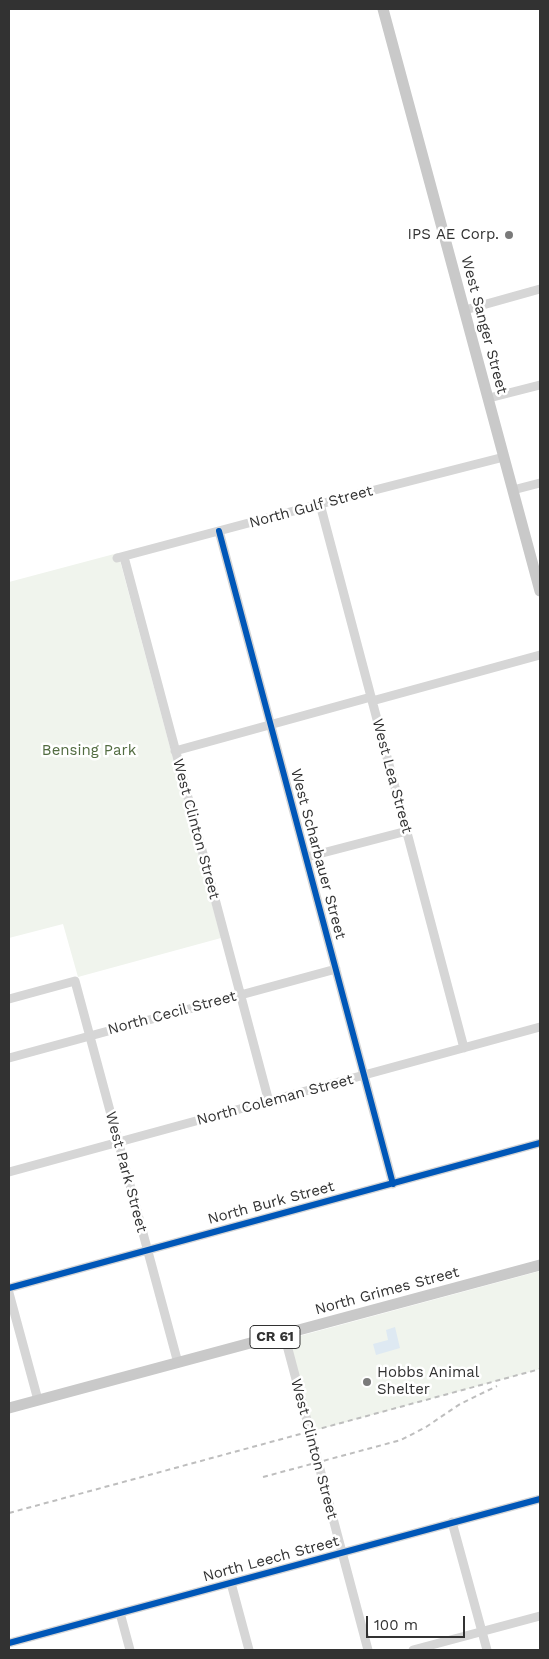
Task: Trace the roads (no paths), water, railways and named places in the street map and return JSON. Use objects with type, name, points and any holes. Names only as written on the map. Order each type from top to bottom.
[{"type":"main road","name":"West Sanger Street","points":[[383,9],[513,490],[537,568],[540,591]]},
{"type":"main road","name":"North Grimes Street","points":[[9,1408],[540,1265]]},
{"type":"street","points":[[465,310],[540,289]]},
{"type":"street","points":[[489,398],[540,385]]},
{"type":"street","name":"North Gulf Street","points":[[121,558],[504,457]]},
{"type":"street","points":[[513,490],[540,483]]},
{"type":"street","name":"West Lea Street","points":[[320,504],[464,1048]]},
{"type":"street","name":"West Scharbauer Street","points":[[219,531],[393,1184]]},
{"type":"street","name":"West Clinton Street","points":[[121,558],[176,751],[269,1102]]},
{"type":"street","points":[[176,751],[271,724],[540,655]]},
{"type":"street","points":[[307,857],[407,831]]},
{"type":"street","name":"North Cecil Street","points":[[9,1058],[336,969]]},
{"type":"street","name":"West Park Street","points":[[9,999],[75,981],[178,1363]]},
{"type":"street","name":"North Coleman Street","points":[[9,1172],[540,1027]]},
{"type":"street","name":"North Burk Street","points":[[9,1288],[540,1143]]},
{"type":"street","points":[[9,1293],[38,1400]]},
{"type":"street","name":"West Clinton Street","points":[[284,1334],[368,1650]]},
{"type":"street","name":"North Leech Street","points":[[9,1643],[540,1499]]},
{"type":"street","points":[[452,1522],[487,1650]]},
{"type":"street","points":[[231,1583],[249,1650]]},
{"type":"street","points":[[120,1613],[130,1650]]},
{"type":"street","points":[[414,1650],[540,1616]]},
{"type":"street","points":[[9,1643],[11,1650]]},
{"type":"railway","points":[[9,1513],[540,1369]]},
{"type":"railway","points":[[263,1477],[401,1440],[426,1427],[460,1404],[497,1386]]},
{"type":"place","name":"IPS AE Corp.","points":[[509,235]]},
{"type":"place","name":"Hobbs Animal Shelter","points":[[367,1382]]},
{"type":"park label","name":"Bensing Park","points":[[89,751]]}]
